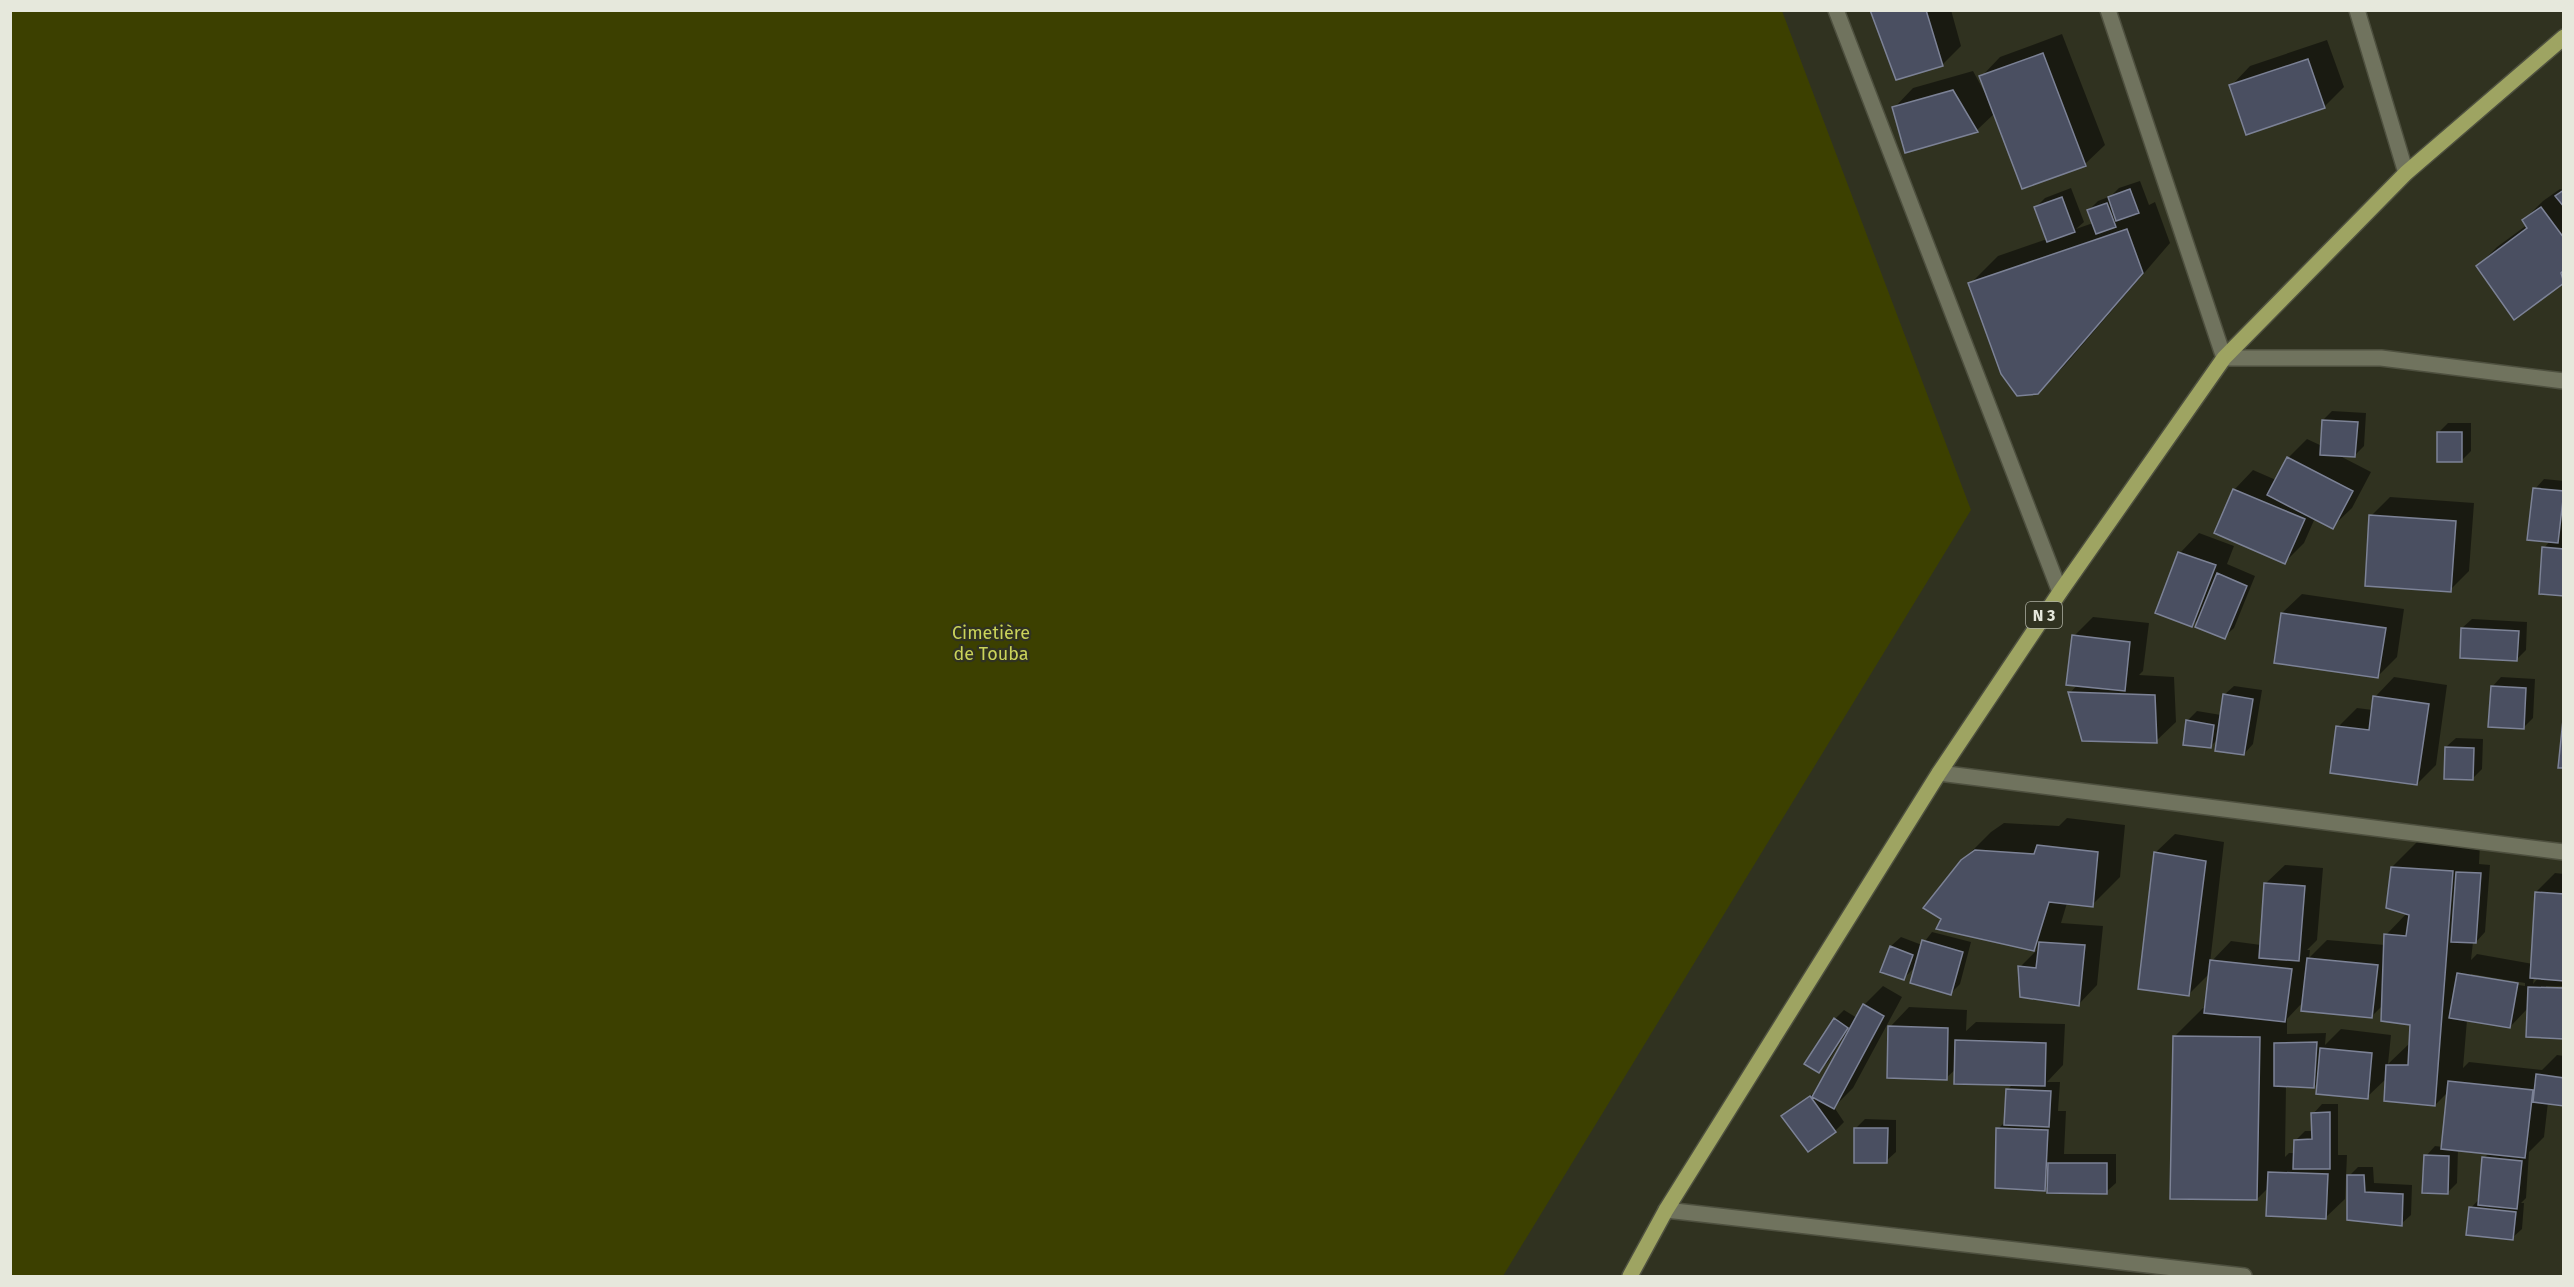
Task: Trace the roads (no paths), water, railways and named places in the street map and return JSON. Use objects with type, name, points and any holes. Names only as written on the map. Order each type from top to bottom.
[{"type":"main road","name":"N 3","points":[[1630,1276],[1666,1210],[1939,773],[2060,592],[2224,358],[2406,173],[2564,37]]},
{"type":"street","points":[[1836,10],[2060,592]]},
{"type":"street","points":[[2108,10],[2224,358],[2381,358],[2564,381]]},
{"type":"street","points":[[2356,10],[2406,173]]},
{"type":"street","points":[[1939,773],[2564,852]]},
{"type":"street","points":[[1666,1210],[2181,1273],[2244,1276]]},
{"type":"park label","name":"Cimetière de Touba","points":[[991,643]]}]
